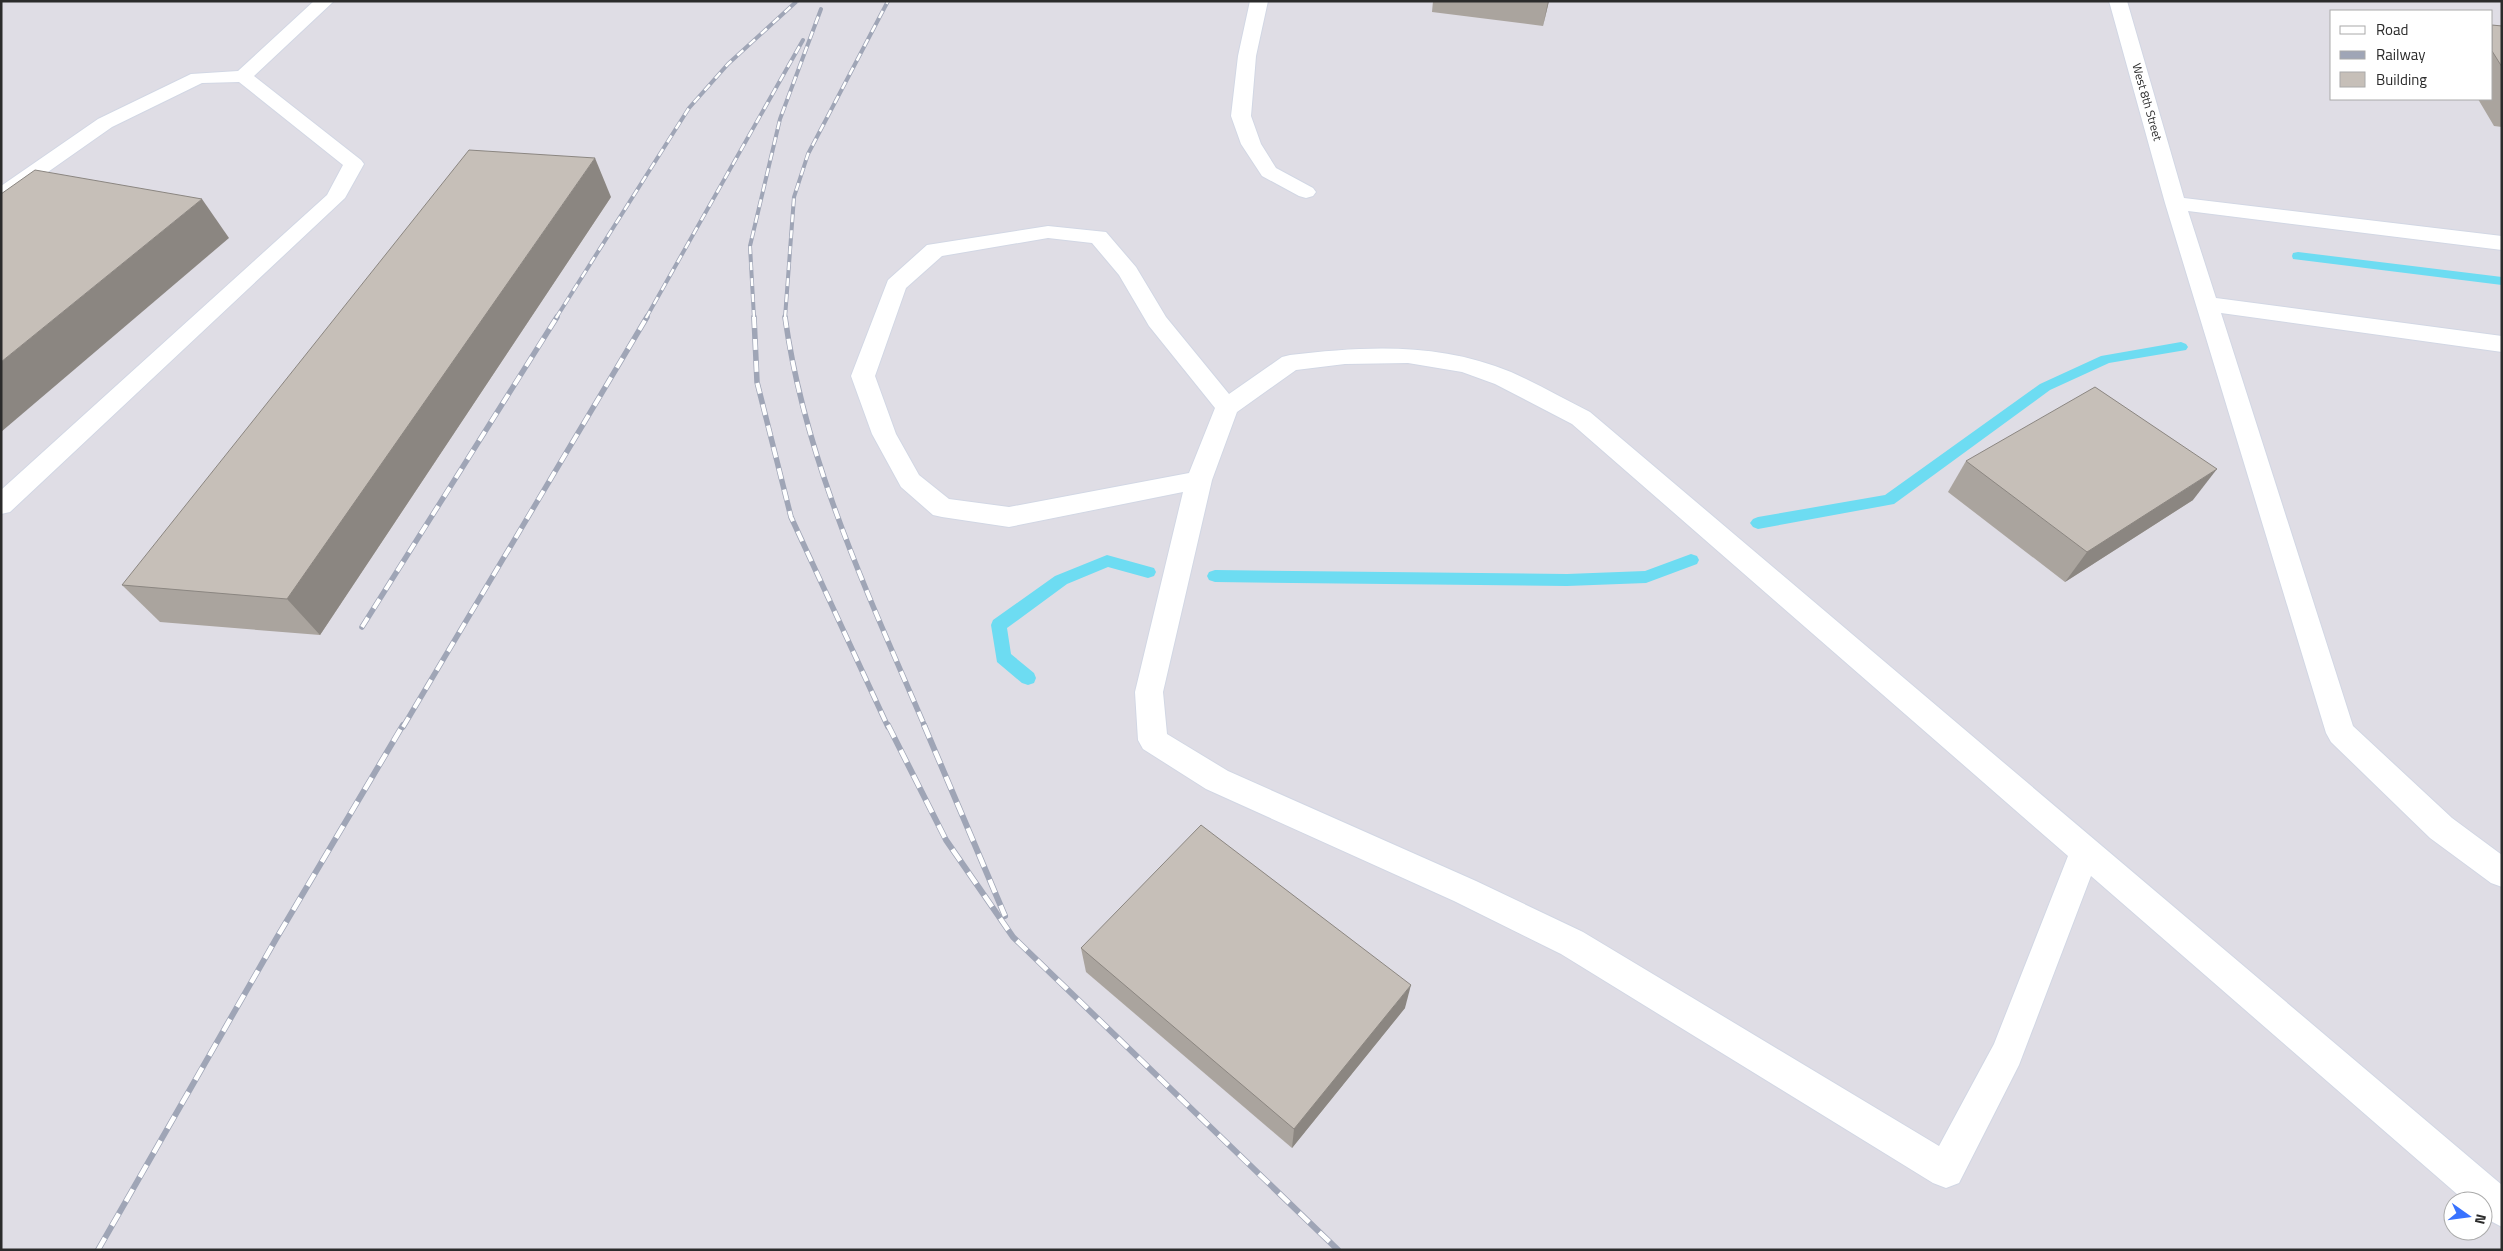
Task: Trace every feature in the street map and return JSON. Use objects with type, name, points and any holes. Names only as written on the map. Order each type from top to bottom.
[{"type":"street","points":[[1,196],[105,123],[198,78],[244,76],[325,1]]},
{"type":"street","points":[[1259,1],[1247,56],[1241,116],[1251,144],[1269,172],[1306,192]]},
{"type":"street","name":"West 8th Street","points":[[2118,1],[2176,203],[2342,733],[2441,828],[2502,872]]},
{"type":"street","points":[[1,505],[335,198],[354,164],[244,76]]},
{"type":"street","points":[[2176,203],[2502,242]]},
{"type":"street","points":[[1199,480],[1009,517],[942,508],[910,481],[884,434],[863,376],[896,285],[935,250],[1048,232],[1098,237],[1128,272],[1157,322],[1226,407]]},
{"type":"street","points":[[2207,304],[2502,344]]},
{"type":"street","points":[[2085,851],[2007,1053],[1946,1170],[1572,944],[1465,891],[1217,780],[1153,740],[1149,692],[1199,480],[1226,407],[1290,363],[1345,356],[1408,355],[1466,365],[1503,378],[1581,418],[2502,1209]]},
{"type":"shaded area","points":[[1,1],[2502,1],[2502,1250],[1,1250]]},
{"type":"building","points":[[2493,25],[2502,26],[2502,67],[2493,53]]},
{"type":"building","points":[[469,150],[595,158],[287,599],[122,585]]},
{"type":"building","points":[[35,170],[202,199],[1,362],[1,194]]},
{"type":"building","points":[[2095,387],[2217,469],[2087,552],[1966,461]]},
{"type":"building","points":[[1201,825],[1411,985],[1294,1129],[1081,948]]},
{"type":"waterway","points":[[2298,256],[2394,266],[2502,281]]},
{"type":"waterway","points":[[1758,523],[1889,500],[2045,387],[2106,359],[2181,347]]},
{"type":"waterway","points":[[1215,576],[1567,580],[1646,577],[1691,560]]},
{"type":"waterway","points":[[1028,678],[1003,657],[999,625],[1061,580],[1107,561],[1148,572]]},
{"type":"railway","points":[[556,318],[689,108],[728,64],[797,1]]},
{"type":"railway","points":[[785,317],[794,197],[808,154],[888,1]]},
{"type":"railway","points":[[754,318],[750,246],[780,119],[821,9]]},
{"type":"railway","points":[[646,318],[803,40]]},
{"type":"railway","points":[[362,627],[557,317]]},
{"type":"railway","points":[[403,727],[647,317]]},
{"type":"railway","points":[[754,317],[757,382],[791,517],[888,727]]},
{"type":"railway","points":[[785,317],[794,371],[823,475],[861,577],[925,727]]},
{"type":"railway","points":[[98,1250],[276,939],[403,725]]},
{"type":"railway","points":[[888,725],[946,840],[1013,937],[1338,1250]]},
{"type":"railway","points":[[924,725],[1005,916]]}]
